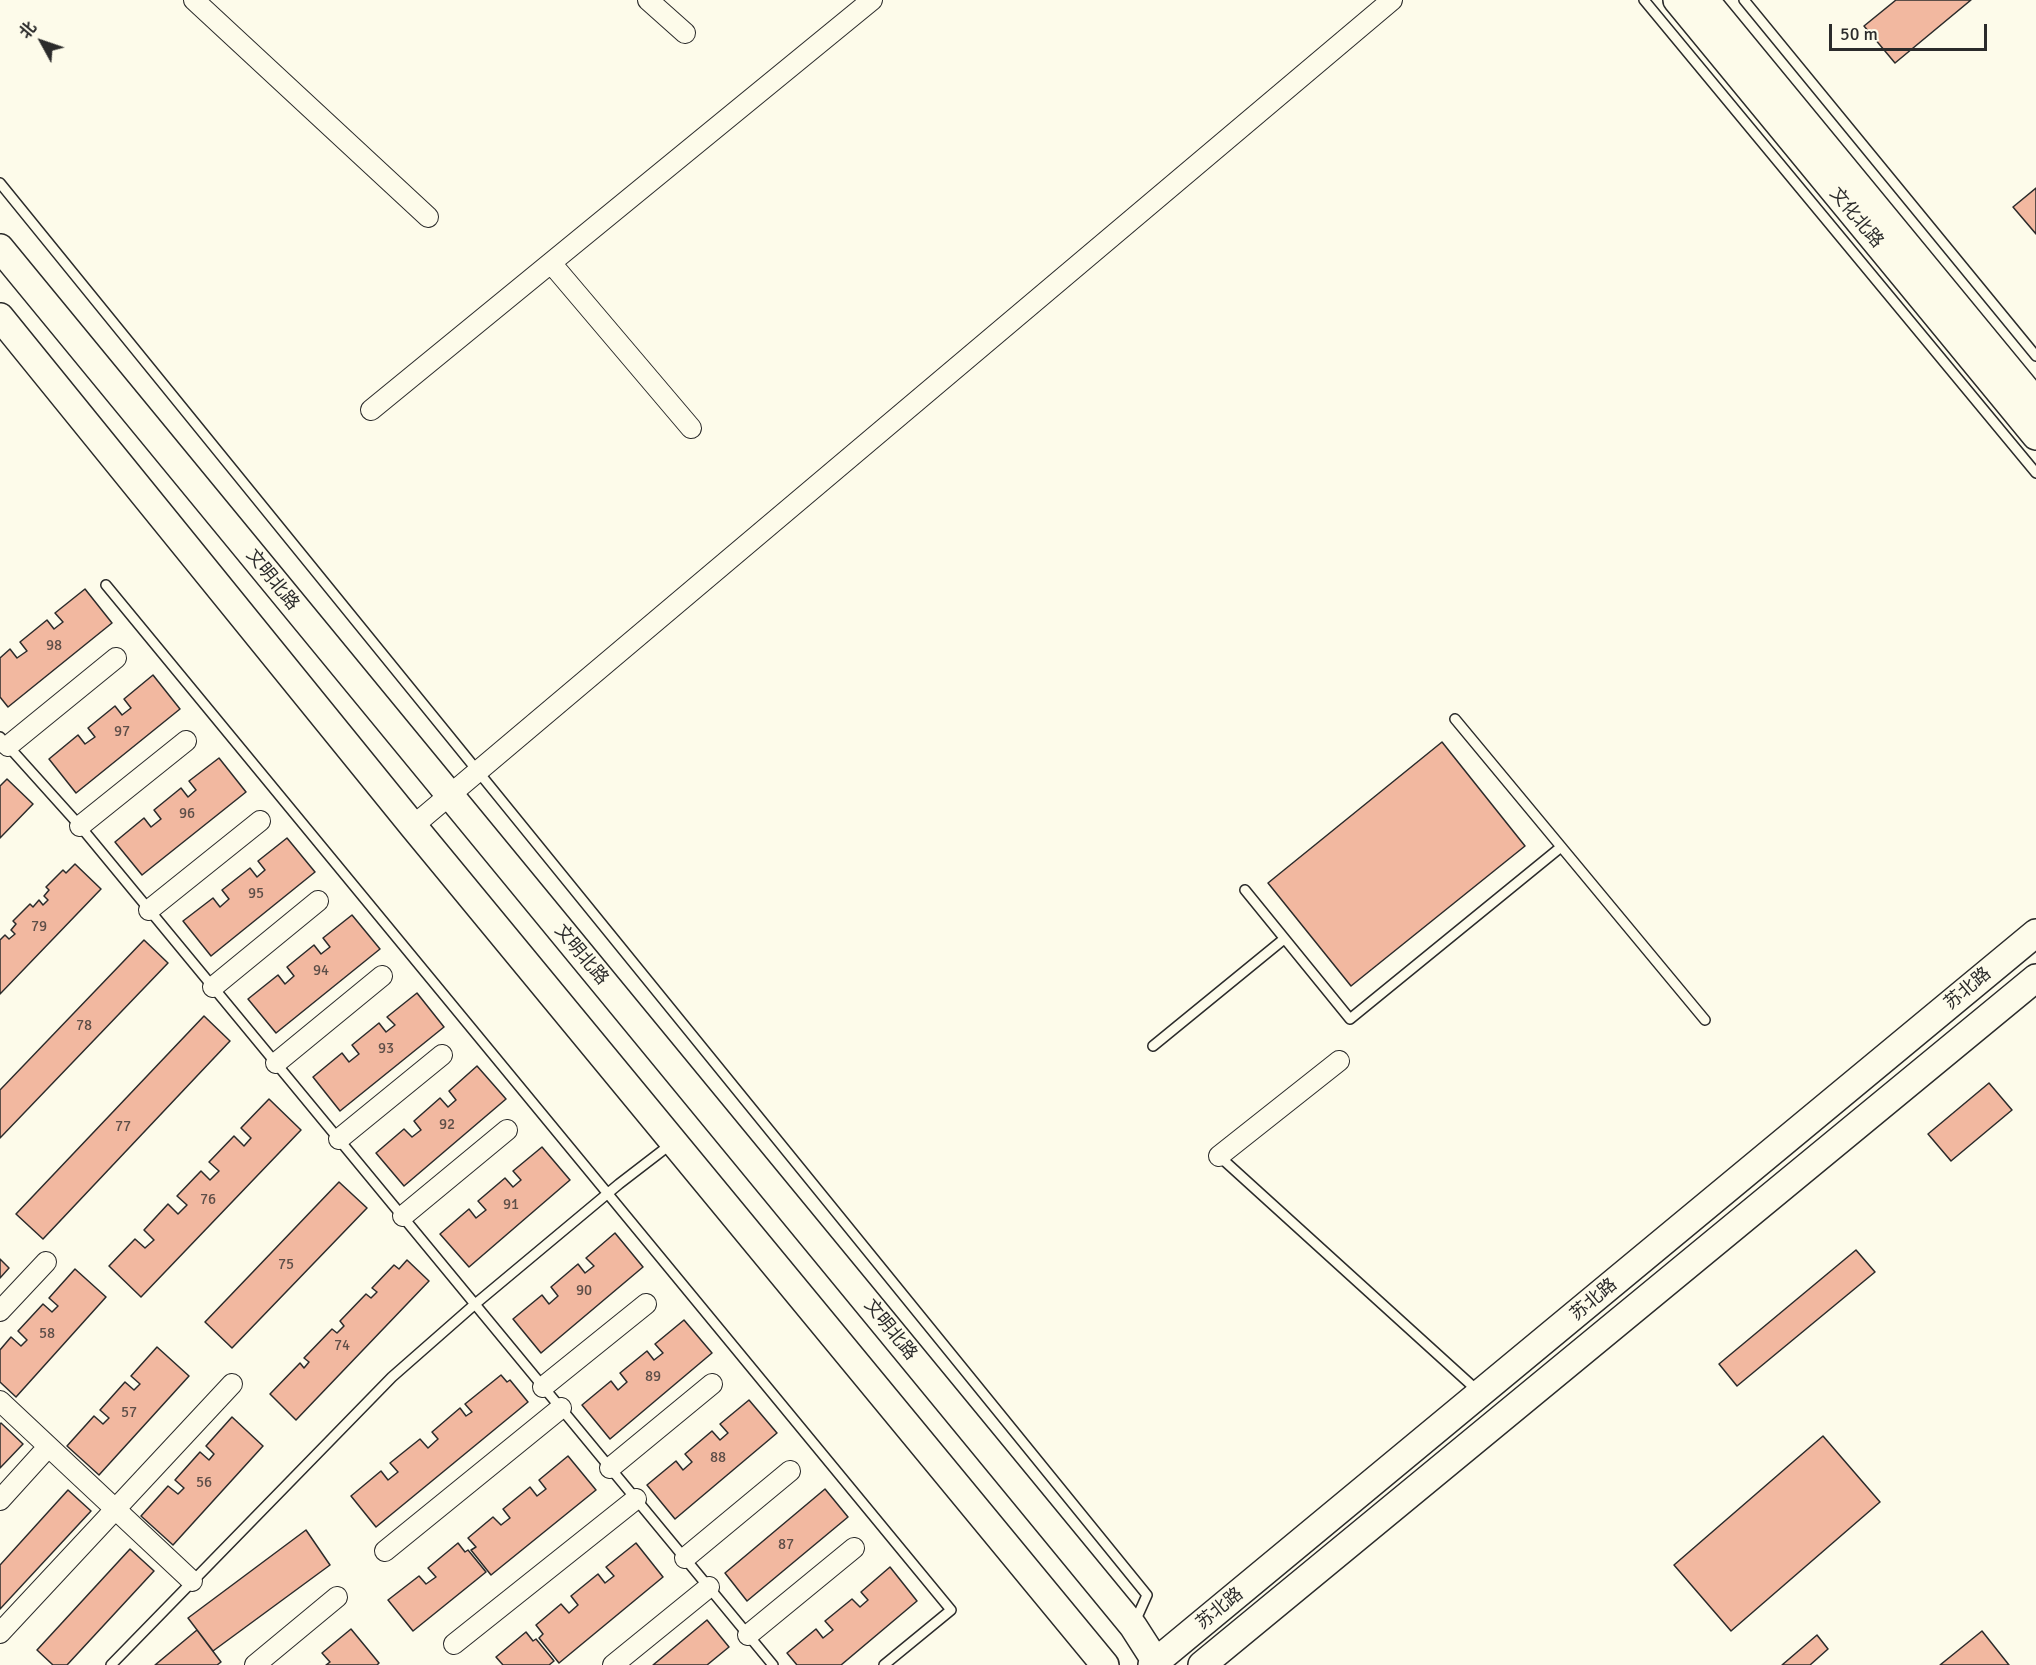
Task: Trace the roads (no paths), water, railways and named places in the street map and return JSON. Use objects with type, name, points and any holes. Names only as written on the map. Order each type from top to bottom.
[{"type":"street","points":[[194,0],[428,217]]},
{"type":"street","points":[[648,0],[685,33]]},
{"type":"street","points":[[371,410],[872,0]]},
{"type":"street","points":[[413,826],[1392,0]]},
{"type":"street","name":"文化北路","points":[[1677,0],[2036,436]]},
{"type":"street","name":"文化北路","points":[[1705,0],[2036,402]]},
{"type":"street","name":"文明北路","points":[[0,248],[448,796],[689,1085],[1133,1626],[1155,1664]]},
{"type":"street","points":[[551,263],[691,428]]},
{"type":"street","points":[[0,317],[413,826],[1105,1665]]},
{"type":"street","points":[[4,742],[116,658]]},
{"type":"street","points":[[80,826],[186,741]]},
{"type":"street","points":[[149,910],[260,821]]},
{"type":"street","points":[[213,987],[318,901]]},
{"type":"street","name":"苏北路","points":[[1155,1664],[2036,933]]},
{"type":"street","points":[[276,1063],[382,976]]},
{"type":"street","name":"苏北路","points":[[1202,1665],[2036,978]]},
{"type":"street","points":[[339,1139],[442,1055]]},
{"type":"street","points":[[1219,1156],[1339,1061]]},
{"type":"street","points":[[403,1216],[507,1130]]},
{"type":"street","points":[[0,1311],[46,1262]]},
{"type":"street","points":[[543,1387],[646,1304]]},
{"type":"street","points":[[0,1633],[232,1384]]},
{"type":"street","points":[[610,1468],[712,1384]]},
{"type":"street","points":[[0,1401],[192,1581]]},
{"type":"street","points":[[385,1551],[561,1408]]},
{"type":"street","points":[[0,1500],[48,1447]]},
{"type":"street","points":[[685,1558],[790,1471]]},
{"type":"street","points":[[454,1644],[636,1499]]},
{"type":"street","points":[[748,1635],[854,1548]]},
{"type":"street","points":[[613,1665],[709,1587]]},
{"type":"street","points":[[255,1665],[337,1597]]},
{"type":"lane","points":[[1644,0],[2036,473]]},
{"type":"lane","points":[[1744,0],[2036,356]]},
{"type":"lane","points":[[0,183],[1147,1595],[1133,1626]]},
{"type":"lane","points":[[106,585],[951,1610],[884,1665]]},
{"type":"lane","points":[[1455,719],[1704,1020]]},
{"type":"lane","points":[[4,742],[80,826],[773,1665]]},
{"type":"lane","points":[[1245,890],[1350,1019],[1561,847]]},
{"type":"lane","points":[[1152,1046],[1284,939]]},
{"type":"lane","points":[[111,1665],[392,1377],[474,1305],[675,1141]]},
{"type":"lane","points":[[1219,1156],[1480,1394]]}]
